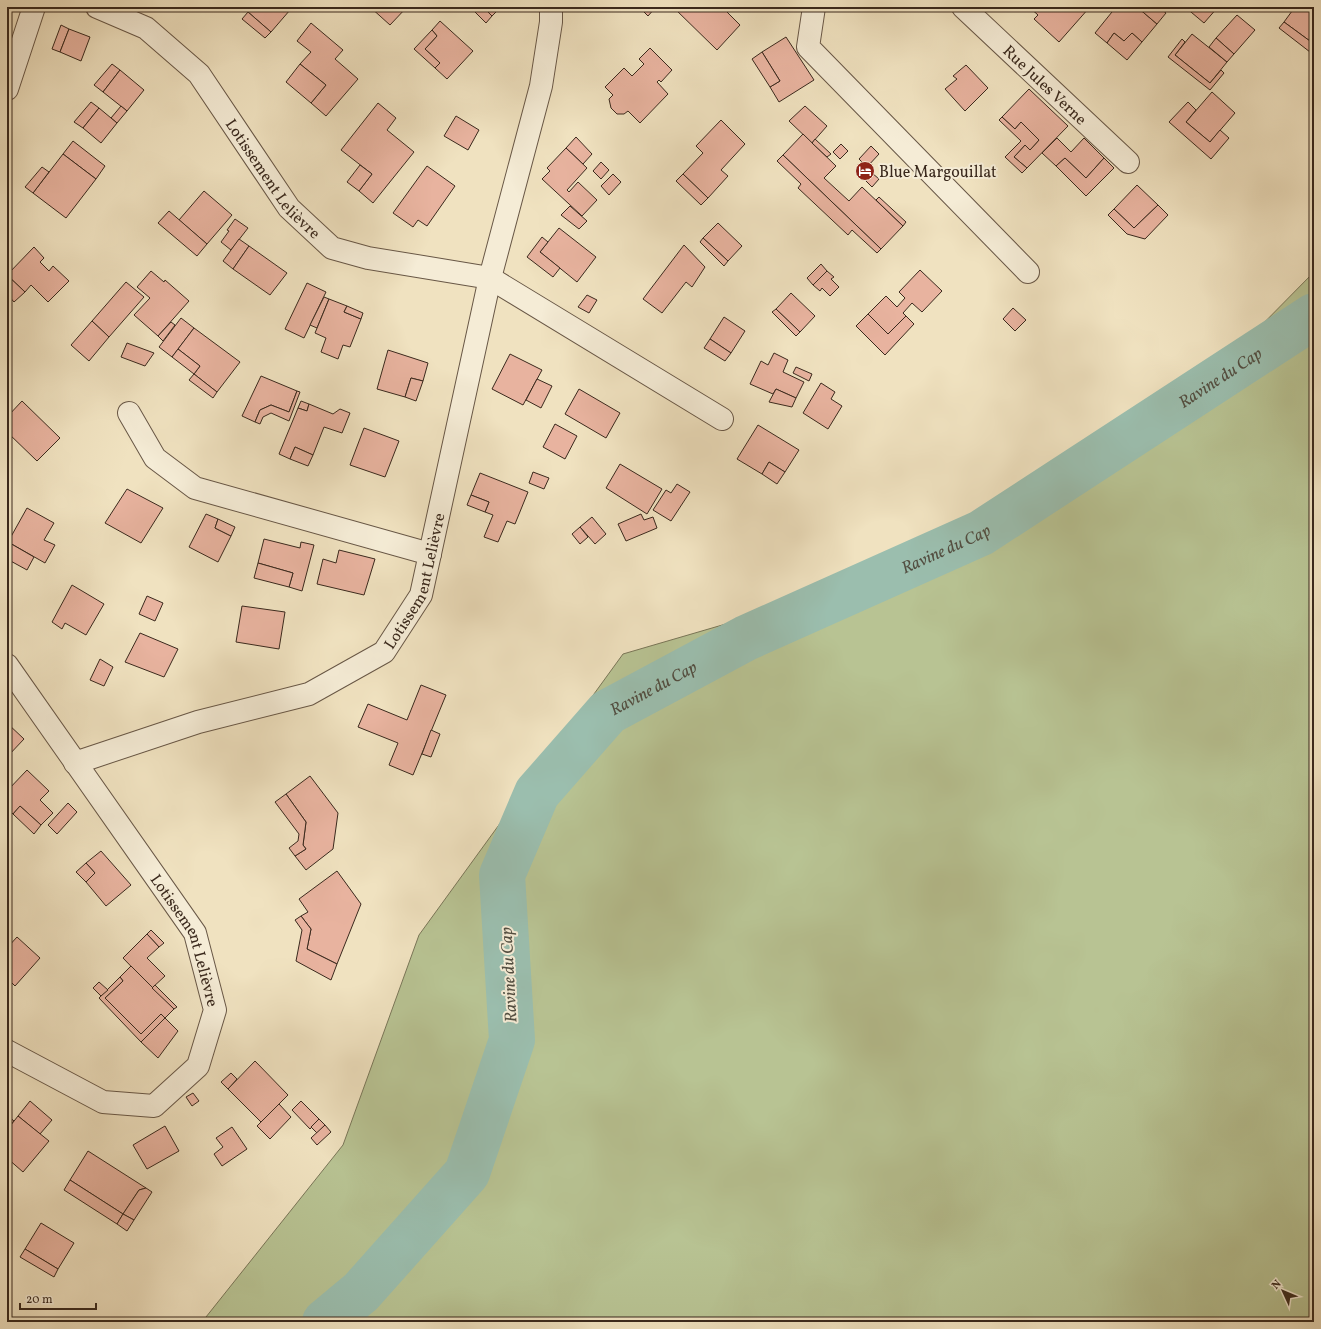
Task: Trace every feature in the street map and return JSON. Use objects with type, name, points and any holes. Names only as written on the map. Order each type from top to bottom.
[{"type":"street","points":[[7,89],[34,7]]},
{"type":"street","name":"Lotissement Lelièvre","points":[[97,7],[146,28],[199,74],[289,208],[332,248],[368,258],[490,278]]},
{"type":"street","name":"Lotissement Lelièvre","points":[[75,763],[198,722],[309,694],[384,652],[421,595],[490,278],[541,86],[552,22],[551,7]]},
{"type":"street","points":[[814,7],[808,47],[1028,272]]},
{"type":"street","name":"Rue Jules Verne","points":[[963,7],[1128,162]]},
{"type":"street","points":[[490,278],[722,419]]},
{"type":"street","points":[[129,413],[155,458],[195,488],[430,554]]},
{"type":"street","name":"Lotissement Lelièvre","points":[[7,665],[195,933],[215,1010],[198,1066],[154,1106],[103,1102],[7,1051]]},
{"type":"green space","points":[[1314,272],[1314,1322],[202,1322],[343,1145],[419,935],[623,654],[986,548],[1246,341]]},
{"type":"building","points":[[252,7],[286,7],[290,10],[271,32],[248,12]]},
{"type":"building","points":[[370,7],[407,7],[390,25]]},
{"type":"building","points":[[470,7],[483,7],[492,16],[486,23]]},
{"type":"building","points":[[483,7],[501,7],[492,16]]},
{"type":"building","points":[[639,7],[653,7],[655,8],[648,16]]},
{"type":"building","points":[[673,7],[722,7],[740,25],[717,50]]},
{"type":"building","points":[[1029,7],[1089,8],[1059,42],[1034,19],[1038,15]]},
{"type":"building","points":[[1116,7],[1137,7],[1157,24],[1142,42],[1132,33],[1124,41],[1114,33],[1107,43],[1095,33]]},
{"type":"building","points":[[1137,7],[1158,7],[1166,13],[1157,24]]},
{"type":"building","points":[[1185,7],[1218,7],[1204,23]]},
{"type":"building","points":[[1295,7],[1309,7],[1314,11],[1314,44],[1284,22]]},
{"type":"building","points":[[248,12],[271,32],[265,38],[242,19]]},
{"type":"building","points":[[1237,15],[1255,30],[1234,54],[1216,38]]},
{"type":"building","points":[[440,21],[473,51],[447,79],[435,68],[440,63],[425,49],[437,36],[432,30]]},
{"type":"building","points":[[1284,22],[1314,44],[1314,47],[1310,52],[1279,28]]},
{"type":"building","points":[[311,23],[343,50],[335,59],[358,79],[326,116],[311,103],[326,85],[300,64],[311,52],[297,41]]},
{"type":"building","points":[[61,25],[69,29],[60,52],[52,49]]},
{"type":"building","points":[[69,29],[90,37],[81,61],[60,52]]},
{"type":"building","points":[[432,30],[437,36],[425,49],[440,63],[435,68],[414,49]]},
{"type":"building","points":[[1114,33],[1124,41],[1132,33],[1142,42],[1127,60],[1107,43]]},
{"type":"building","points":[[1192,34],[1227,62],[1210,83],[1175,55]]},
{"type":"building","points":[[786,37],[814,80],[779,102],[770,87],[780,81],[762,52]]},
{"type":"building","points":[[1216,38],[1234,54],[1227,62],[1209,47]]},
{"type":"building","points":[[1182,39],[1185,42],[1175,55],[1210,83],[1221,70],[1224,73],[1210,90],[1168,57]]},
{"type":"building","points":[[650,48],[672,70],[661,82],[659,80],[657,82],[668,94],[640,123],[628,111],[624,114],[617,114],[611,108],[609,99],[613,95],[605,87],[624,68],[632,76],[644,64],[639,59]]},
{"type":"building","points":[[762,52],[780,81],[770,87],[752,59]]},
{"type":"building","points":[[112,64],[120,70],[103,92],[94,85]]},
{"type":"building","points":[[300,64],[326,85],[311,103],[286,82]]},
{"type":"building","points":[[966,65],[988,88],[965,111],[945,89],[957,79],[953,76]]},
{"type":"building","points":[[120,70],[144,90],[127,111],[103,92]]},
{"type":"building","points":[[1029,89],[1068,126],[1027,168],[1014,157],[1025,145],[1030,150],[1039,140],[1021,122],[1015,129],[1002,117]]},
{"type":"building","points":[[1212,92],[1235,113],[1210,142],[1186,122]]},
{"type":"building","points":[[91,102],[99,108],[83,128],[74,122]]},
{"type":"building","points":[[1188,102],[1196,110],[1186,122],[1210,142],[1220,130],[1229,138],[1211,159],[1169,122]]},
{"type":"building","points":[[378,103],[396,118],[387,130],[414,152],[373,203],[359,191],[372,174],[341,150]]},
{"type":"building","points":[[121,106],[127,111],[117,123],[111,118]]},
{"type":"building","points":[[805,106],[827,126],[812,143],[789,121]]},
{"type":"building","points":[[99,108],[117,123],[101,143],[83,128]]},
{"type":"building","points":[[456,116],[479,130],[468,150],[444,136]]},
{"type":"building","points":[[1002,117],[1015,129],[1021,122],[1039,140],[1030,150],[1025,145],[1014,157],[1027,168],[1022,173],[1005,157],[1021,141],[999,120]]},
{"type":"building","points":[[721,120],[745,144],[721,170],[728,176],[708,198],[683,174],[703,153],[696,146]]},
{"type":"building","points":[[803,134],[836,166],[824,178],[849,201],[862,187],[903,226],[881,249],[783,155]]},
{"type":"building","points":[[576,137],[592,154],[583,164],[566,148]]},
{"type":"building","points":[[1057,138],[1071,152],[1084,138],[1104,158],[1086,178],[1065,158],[1056,166],[1042,153]]},
{"type":"building","points":[[815,139],[831,154],[827,157],[812,143]]},
{"type":"building","points":[[73,141],[105,166],[96,179],[63,154]]},
{"type":"building","points":[[841,144],[848,151],[840,159],[833,152]]},
{"type":"building","points":[[871,146],[879,154],[867,167],[859,159]]},
{"type":"building","points":[[566,148],[587,168],[567,190],[569,192],[578,182],[597,200],[582,216],[542,179],[550,171],[547,168]]},
{"type":"building","points":[[63,154],[96,179],[66,218],[33,193]]},
{"type":"building","points":[[783,155],[881,249],[877,253],[852,230],[848,235],[798,188],[801,184],[777,161]]},
{"type":"building","points":[[1065,158],[1086,178],[1104,158],[1114,168],[1086,196],[1056,166]]},
{"type":"building","points":[[601,162],[609,170],[601,179],[593,171]]},
{"type":"building","points":[[360,165],[372,174],[359,191],[347,182]]},
{"type":"building","points":[[427,166],[455,186],[427,226],[418,220],[413,227],[393,213]]},
{"type":"building","points":[[42,167],[49,172],[33,193],[25,187]]},
{"type":"building","points":[[872,173],[879,179],[872,187],[865,180]]},
{"type":"building","points":[[613,174],[621,182],[609,195],[601,186]]},
{"type":"building","points":[[683,174],[708,198],[701,205],[676,181]]},
{"type":"building","points":[[1137,185],[1158,205],[1134,228],[1114,209]]},
{"type":"building","points":[[204,191],[232,215],[207,244],[179,220]]},
{"type":"building","points":[[879,197],[906,222],[903,226],[876,200]]},
{"type":"building","points":[[1158,205],[1168,215],[1145,239],[1127,234],[1108,215],[1114,209],[1134,228]]},
{"type":"building","points":[[570,206],[587,221],[579,229],[561,215]]},
{"type":"building","points":[[169,211],[207,244],[197,256],[158,223]]},
{"type":"building","points":[[235,219],[248,228],[231,250],[221,242]]},
{"type":"building","points":[[718,223],[742,246],[728,261],[703,238]]},
{"type":"building","points":[[559,228],[596,257],[577,282],[540,252]]},
{"type":"building","points":[[542,237],[548,242],[540,252],[560,268],[553,277],[527,257]]},
{"type":"building","points":[[703,238],[728,261],[724,266],[700,242]]},
{"type":"building","points":[[239,239],[249,246],[233,269],[223,261]]},
{"type":"building","points":[[684,245],[705,267],[692,287],[686,282],[662,313],[643,299]]},
{"type":"building","points":[[249,246],[287,273],[270,295],[233,269]]},
{"type":"building","points":[[34,247],[44,258],[40,262],[49,271],[53,266],[69,281],[48,302],[31,285],[25,292],[7,275]]},
{"type":"building","points":[[821,264],[827,271],[813,285],[807,278]]},
{"type":"building","points":[[920,270],[942,291],[922,312],[912,303],[903,313],[906,316],[888,334],[868,314],[886,296],[897,307],[905,298],[899,292]]},
{"type":"building","points":[[151,271],[164,282],[165,280],[189,301],[158,336],[134,315],[150,298],[137,287]]},
{"type":"building","points":[[827,271],[834,277],[831,279],[839,287],[830,296],[822,288],[820,291],[813,285]]},
{"type":"building","points":[[7,275],[25,292],[14,302],[7,294]]},
{"type":"building","points":[[126,282],[144,297],[109,337],[92,321]]},
{"type":"building","points":[[307,283],[326,292],[304,338],[285,329]]},
{"type":"building","points":[[791,293],[815,316],[800,332],[776,309]]},
{"type":"building","points":[[587,295],[597,300],[589,313],[578,307]]},
{"type":"building","points":[[324,297],[329,299],[317,328],[310,325]]},
{"type":"building","points":[[329,299],[347,306],[344,312],[361,319],[350,347],[343,345],[338,359],[321,352],[326,338],[315,333]]},
{"type":"building","points":[[347,306],[363,313],[361,319],[344,312]]},
{"type":"building","points":[[1013,308],[1026,320],[1015,331],[1003,319]]},
{"type":"building","points":[[776,309],[800,332],[796,336],[772,312]]},
{"type":"building","points":[[868,314],[888,334],[906,316],[914,324],[885,355],[856,326]]},
{"type":"building","points":[[724,317],[745,331],[731,353],[710,339]]},
{"type":"building","points":[[181,318],[194,328],[172,357],[159,347]]},
{"type":"building","points":[[92,321],[109,337],[89,361],[71,345]]},
{"type":"building","points":[[171,322],[175,325],[163,341],[158,336]]},
{"type":"building","points":[[194,328],[240,362],[217,392],[194,374],[200,366],[178,349]]},
{"type":"building","points":[[710,339],[731,353],[725,361],[704,348]]},
{"type":"building","points":[[127,343],[154,353],[145,366],[121,357]]},
{"type":"building","points":[[178,349],[200,366],[194,374],[172,357]]},
{"type":"building","points":[[388,350],[428,363],[423,381],[411,378],[405,397],[377,389]]},
{"type":"building","points":[[774,353],[788,360],[783,372],[804,382],[796,398],[776,389],[773,394],[750,384],[761,361],[768,365]]},
{"type":"building","points":[[510,354],[542,370],[523,405],[492,389]]},
{"type":"building","points":[[796,367],[812,374],[809,381],[793,373]]},
{"type":"building","points":[[194,374],[217,392],[213,398],[189,380]]},
{"type":"building","points":[[261,376],[297,391],[289,412],[271,405],[260,410],[255,422],[242,416]]},
{"type":"building","points":[[411,378],[423,381],[416,401],[405,397]]},
{"type":"building","points":[[537,379],[552,386],[541,408],[526,400]]},
{"type":"building","points":[[821,383],[835,392],[831,399],[842,406],[828,429],[803,413]]},
{"type":"building","points":[[579,389],[620,413],[606,438],[565,414]]},
{"type":"building","points":[[776,389],[796,398],[792,407],[769,402]]},
{"type":"building","points":[[297,391],[300,392],[289,421],[271,413],[263,417],[260,424],[255,422],[260,410],[271,405],[289,412]]},
{"type":"building","points":[[22,401],[60,438],[37,461],[7,432],[7,417]]},
{"type":"building","points":[[301,401],[309,404],[307,411],[298,408]]},
{"type":"building","points":[[309,404],[333,414],[340,409],[350,413],[342,433],[324,427],[313,455],[295,447],[290,459],[279,454],[298,408],[307,411]]},
{"type":"building","points":[[555,424],[577,436],[565,459],[543,447]]},
{"type":"building","points":[[758,425],[799,450],[785,472],[769,462],[762,474],[737,459]]},
{"type":"building","points":[[364,428],[399,441],[385,477],[350,465]]},
{"type":"building","points":[[295,447],[313,455],[308,466],[290,459]]},
{"type":"building","points":[[769,462],[785,472],[777,484],[762,474]]},
{"type":"building","points":[[620,464],[662,489],[647,514],[606,488]]},
{"type":"building","points":[[533,472],[549,478],[544,489],[529,483]]},
{"type":"building","points":[[480,473],[528,492],[515,524],[507,521],[498,542],[484,537],[493,515],[485,512],[489,502],[471,495]]},
{"type":"building","points":[[677,484],[690,492],[671,521],[653,510],[666,490],[671,493]]},
{"type":"building","points":[[127,489],[163,508],[141,543],[105,523]]},
{"type":"building","points":[[471,495],[489,502],[485,512],[467,505]]},
{"type":"building","points":[[27,508],[54,523],[44,540],[55,545],[45,563],[8,542]]},
{"type":"building","points":[[206,514],[218,519],[215,528],[231,536],[218,562],[189,547]]},
{"type":"building","points":[[641,514],[644,520],[653,517],[657,528],[626,541],[618,524]]},
{"type":"building","points":[[592,517],[606,534],[595,544],[580,527]]},
{"type":"building","points":[[218,519],[235,527],[231,536],[215,528]]},
{"type":"building","points":[[580,527],[588,537],[580,544],[572,534]]},
{"type":"building","points":[[264,539],[300,548],[301,542],[314,545],[302,591],[289,587],[293,573],[258,563]]},
{"type":"building","points":[[8,542],[34,557],[27,570],[7,559]]},
{"type":"building","points":[[339,550],[375,559],[364,595],[317,584],[323,559],[336,563]]},
{"type":"building","points":[[258,563],[293,573],[289,587],[254,578]]},
{"type":"building","points":[[72,585],[104,604],[86,635],[65,623],[62,629],[52,622]]},
{"type":"building","points":[[147,596],[163,603],[155,621],[139,614]]},
{"type":"building","points":[[242,606],[285,612],[279,649],[236,642]]},
{"type":"building","points":[[140,633],[178,649],[164,677],[125,662]]},
{"type":"building","points":[[100,659],[113,667],[104,686],[90,680]]},
{"type":"building","points":[[421,685],[446,695],[413,775],[389,765],[398,743],[358,727],[368,704],[407,720]]},
{"type":"building","points":[[7,723],[24,739],[7,757]]},
{"type":"building","points":[[431,730],[440,734],[431,757],[422,754]]},
{"type":"building","points":[[27,770],[49,791],[40,800],[53,813],[41,825],[20,806],[13,814],[7,808],[7,791]]},
{"type":"building","points":[[310,776],[338,813],[333,849],[306,870],[295,856],[306,849],[303,845],[306,822],[286,794]]},
{"type":"building","points":[[286,794],[306,822],[303,845],[306,849],[295,856],[289,848],[298,841],[299,834],[275,802]]},
{"type":"building","points":[[68,803],[77,812],[57,834],[48,825]]},
{"type":"building","points":[[20,806],[41,825],[34,834],[13,814]]},
{"type":"building","points":[[101,851],[131,885],[106,906],[86,882],[95,873],[86,863]]},
{"type":"building","points":[[86,863],[95,873],[86,882],[76,872]]},
{"type":"building","points":[[337,871],[361,904],[337,964],[307,949],[311,929],[301,916],[308,912],[299,899]]},
{"type":"building","points":[[301,916],[311,929],[307,949],[337,964],[331,980],[296,961],[302,930],[295,920]]},
{"type":"building","points":[[151,930],[164,943],[159,947],[147,934]]},
{"type":"building","points":[[147,934],[159,947],[147,958],[165,976],[152,988],[123,958]]},
{"type":"building","points":[[17,937],[40,958],[15,986],[7,978],[7,948]]},
{"type":"building","points":[[131,966],[174,1009],[165,1018],[161,1014],[141,1034],[105,998],[123,981],[120,977]]},
{"type":"building","points":[[120,977],[123,981],[105,998],[141,1034],[161,1014],[165,1018],[141,1042],[99,998]]},
{"type":"building","points":[[99,982],[108,990],[101,996],[93,988]]},
{"type":"building","points":[[155,985],[177,1007],[174,1009],[152,988]]},
{"type":"building","points":[[165,1018],[178,1031],[158,1058],[141,1042]]},
{"type":"building","points":[[255,1061],[288,1095],[261,1122],[228,1089]]},
{"type":"building","points":[[231,1073],[237,1079],[228,1089],[221,1082]]},
{"type":"building","points":[[193,1093],[199,1101],[192,1106],[186,1097]]},
{"type":"building","points":[[30,1101],[52,1120],[40,1134],[18,1116]]},
{"type":"building","points":[[301,1101],[319,1119],[310,1129],[292,1110]]},
{"type":"building","points":[[279,1104],[291,1117],[270,1139],[257,1126]]},
{"type":"building","points":[[7,1115],[14,1121],[7,1130]]},
{"type":"building","points":[[18,1116],[49,1141],[23,1172],[7,1158],[7,1130]]},
{"type":"building","points":[[319,1119],[325,1125],[317,1133],[311,1127]]},
{"type":"building","points":[[325,1125],[331,1132],[317,1145],[311,1138]]},
{"type":"building","points":[[165,1126],[179,1151],[147,1169],[133,1145]]},
{"type":"building","points":[[232,1127],[247,1149],[222,1166],[214,1154],[223,1147],[216,1138]]},
{"type":"building","points":[[88,1151],[146,1188],[139,1190],[123,1214],[70,1180]]},
{"type":"building","points":[[70,1180],[123,1214],[117,1224],[64,1190]]},
{"type":"building","points":[[146,1188],[152,1192],[134,1220],[123,1214],[139,1190]]},
{"type":"building","points":[[123,1214],[134,1220],[127,1231],[117,1224]]},
{"type":"building","points":[[41,1223],[74,1243],[58,1269],[25,1249]]},
{"type":"building","points":[[25,1249],[58,1269],[54,1277],[20,1257]]},
{"type":"waterway","name":"Ravine du Cap","points":[[325,1322],[361,1292],[467,1173],[512,1040],[502,875],[537,793],[608,712],[746,638],[981,533],[1314,316]]},
{"type":"place","name":"Blue Margouillat","points":[[865,171]]}]
